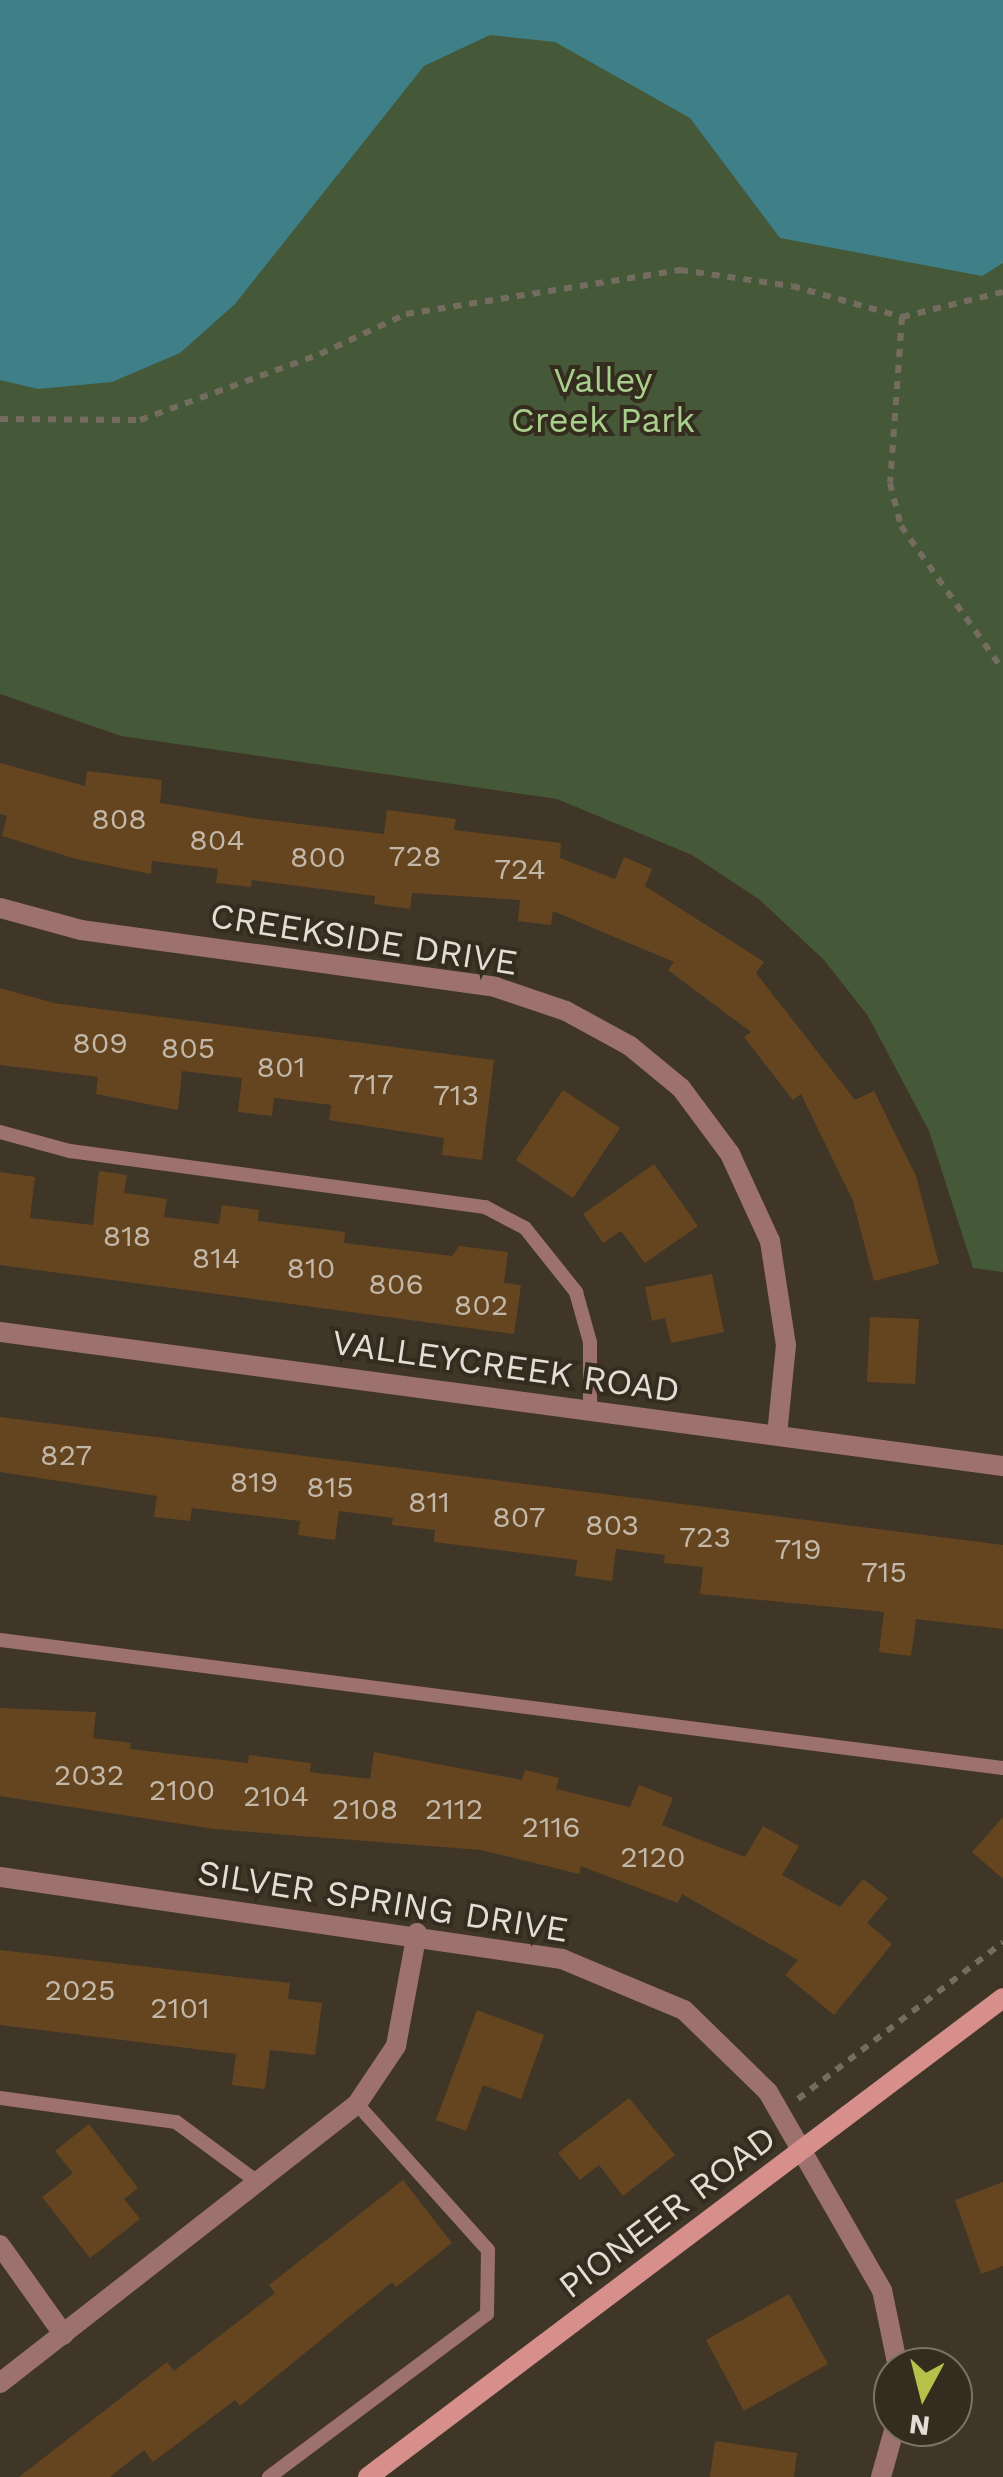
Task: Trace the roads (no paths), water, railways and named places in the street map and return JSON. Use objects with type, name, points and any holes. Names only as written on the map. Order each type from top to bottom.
[{"type":"main road","name":"PIONEER ROAD","points":[[368,2477],[1003,1998]]},
{"type":"street","name":"CREEKSIDE DRIVE","points":[[0,908],[81,930],[495,987],[566,1011],[630,1046],[682,1088],[730,1154],[770,1241],[786,1345],[777,1435]]},
{"type":"street","name":"VALLEYCREEK ROAD","points":[[0,1332],[1003,1466]]},
{"type":"street","name":"SILVER SPRING DRIVE","points":[[0,1877],[417,1934],[562,1959],[684,2010],[768,2092],[882,2290],[894,2347]]},
{"type":"street","points":[[0,2383],[261,2185],[358,2104],[396,2046],[417,1934]]},
{"type":"street","points":[[0,2245],[64,2335]]},
{"type":"street","points":[[881,2477],[889,2447]]},
{"type":"lane","points":[[0,1132],[70,1151],[484,1207],[526,1228],[576,1292],[590,1342],[590,1410]]},
{"type":"lane","points":[[0,1640],[1003,1768]]},
{"type":"lane","points":[[0,2098],[176,2122],[261,2185]]},
{"type":"lane","points":[[269,2477],[487,2314],[488,2250],[358,2104]]},
{"type":"water","points":[[0,0],[1003,0],[1003,263],[982,276],[780,238],[690,118],[555,42],[490,35],[424,66],[235,304],[180,353],[112,382],[38,389],[0,380]]},
{"type":"park label","name":"Valley Creek Park","points":[[603,400]]}]
